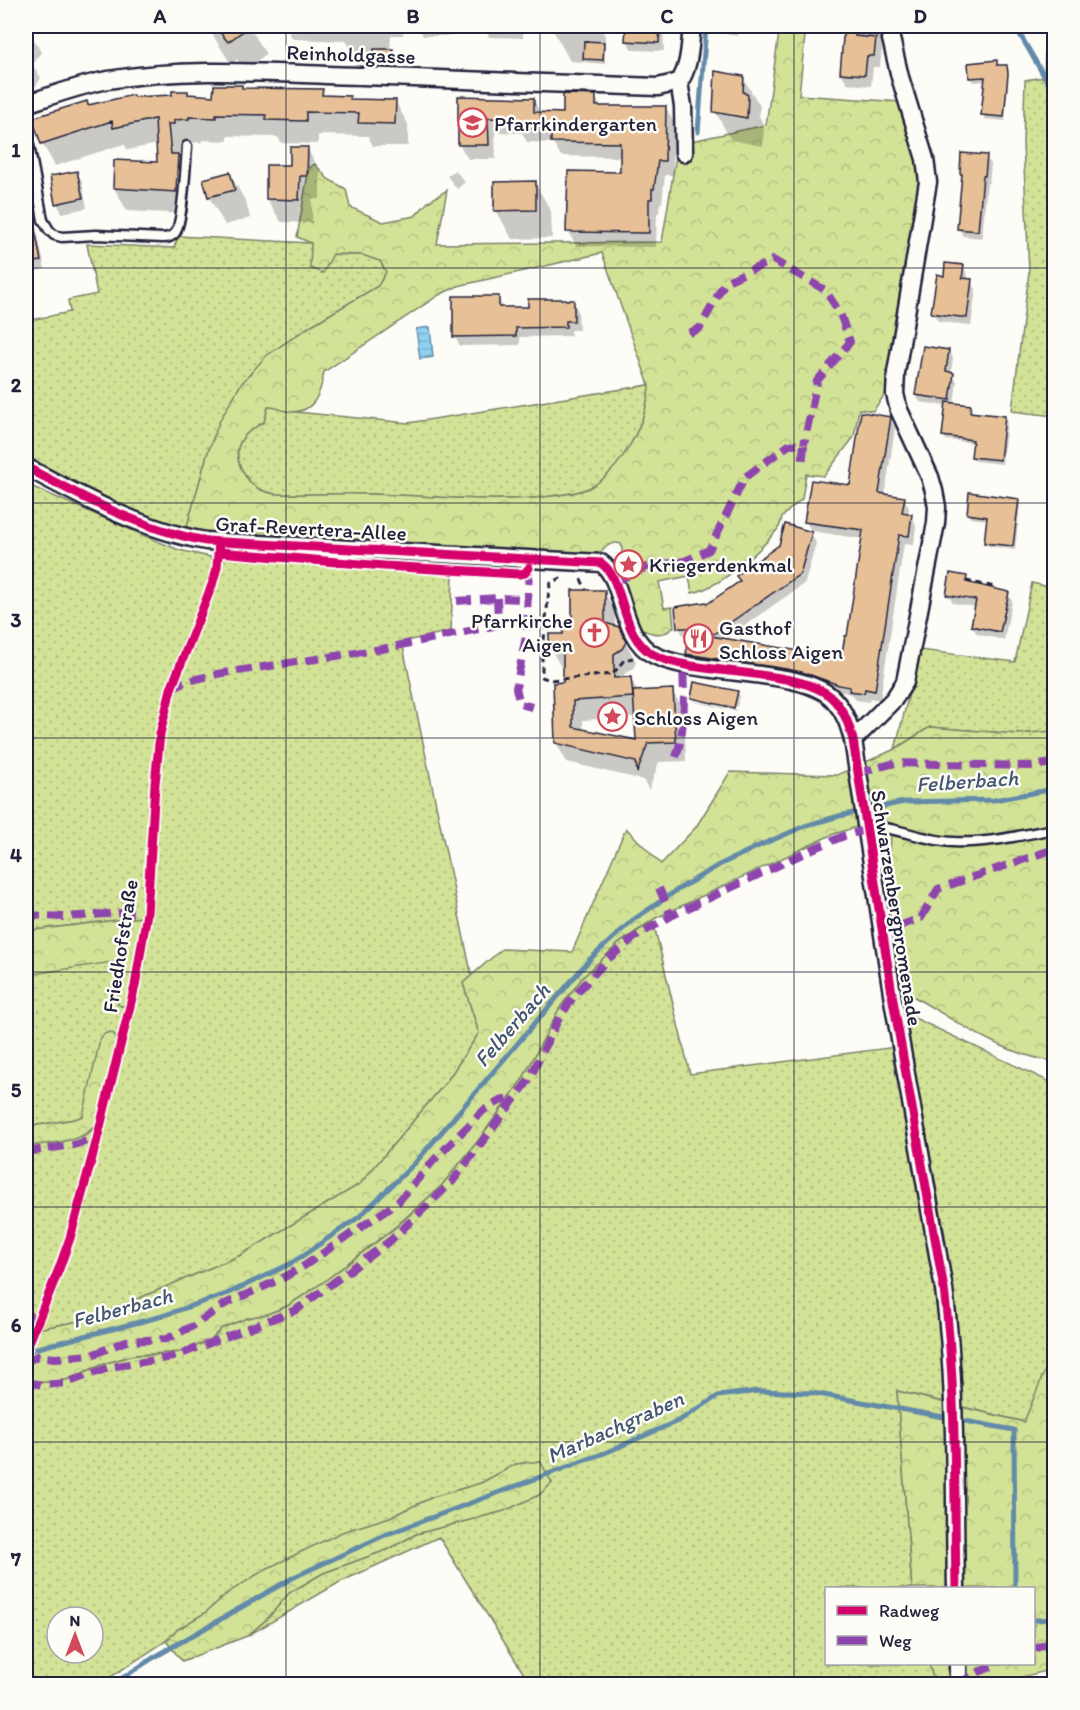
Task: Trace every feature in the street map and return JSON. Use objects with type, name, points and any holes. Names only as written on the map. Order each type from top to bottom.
[{"type":"street","points":[[684,153],[683,106],[678,82],[682,78],[687,62],[692,26]]},
{"type":"street","points":[[854,741],[894,699],[905,682],[937,515],[932,483],[906,427],[895,394],[896,373],[928,182],[925,159],[900,77],[888,26]]},
{"type":"street","name":"Reinholdgasse","points":[[26,104],[69,89],[105,80],[186,72],[658,87],[678,82]]},
{"type":"street","name":"Graf-Revertera-Allee","points":[[26,467],[66,488],[150,525],[206,541],[578,561],[601,563],[608,568]]},
{"type":"street","name":"Schwarzenbergpromenade","points":[[608,568],[636,639],[641,646],[655,656],[677,663],[796,681],[819,689],[833,698],[847,718],[854,741],[893,1000],[948,1318],[953,1412],[956,1587]]},
{"type":"street","points":[[958,1665],[958,1684]]},
{"type":"lane","points":[[26,129],[43,220],[54,235],[62,237],[96,235],[162,238],[172,236],[176,232],[179,220],[187,146]]},
{"type":"lane","points":[[865,825],[942,841],[966,842],[1054,829]]},
{"type":"path","points":[[578,561],[576,571],[553,581],[550,585],[542,677],[550,680],[614,675],[626,659],[655,656]]},
{"type":"path","points":[[966,581],[995,587],[994,589]]},
{"type":"green space","points":[[780,26],[806,26],[799,95],[901,102],[916,148],[921,182],[886,393],[873,411],[859,409],[854,437],[824,476],[806,474],[802,499],[784,515],[778,528],[769,539],[738,568],[715,584],[692,593],[689,576],[659,582],[664,608],[672,607],[674,627],[672,629],[655,634],[641,629],[638,625],[623,584],[622,547],[617,543],[607,546],[594,557],[229,536],[186,530],[207,455],[220,420],[241,384],[266,356],[312,325],[378,286],[386,272],[380,261],[362,255],[333,254],[323,273],[310,268],[311,243],[297,237],[309,168],[315,164],[328,179],[346,189],[350,207],[383,222],[415,216],[428,202],[447,190],[437,244],[662,242],[678,144],[766,125]],"holes":[[[602,253],[649,385],[644,414],[622,458],[601,480],[589,488],[573,493],[522,499],[366,494],[275,494],[255,486],[245,475],[239,461],[238,453],[242,439],[249,431],[264,422],[268,407],[296,412],[310,406],[321,388],[324,372],[439,295],[458,286]]]},
{"type":"green space","points":[[1054,50],[1054,416],[1012,411],[1029,272],[1023,144],[1025,80],[1044,77],[1045,51]]},
{"type":"green space","points":[[178,236],[311,243],[311,254],[363,255],[380,261],[386,272],[378,286],[312,325],[266,356],[220,420],[207,455],[186,530],[124,507],[26,459],[26,321],[70,312],[68,300],[97,294],[87,244],[174,248]]},
{"type":"green space","points":[[649,385],[644,414],[622,458],[601,480],[589,488],[573,493],[522,499],[366,494],[275,494],[255,486],[245,475],[239,461],[238,453],[242,439],[249,431],[264,422],[268,407],[276,406],[286,411],[408,423]]},
{"type":"green space","points":[[26,484],[152,539],[179,550],[210,557],[214,561],[206,591],[169,684],[160,723],[152,778],[142,917],[26,931]]},
{"type":"green space","points":[[223,558],[323,566],[453,572],[451,631],[402,642],[472,977],[463,983],[479,1033],[447,1081],[360,1184],[241,1255],[90,1319],[38,1329],[26,1328],[26,1146],[69,1139],[86,1135],[94,1128],[104,1128],[129,1030],[143,955],[148,921],[163,741],[180,674],[208,607]]},
{"type":"green space","points":[[1032,583],[1054,588],[1054,731],[1018,734],[930,727],[895,749],[920,650],[1015,662]]},
{"type":"green space","points":[[930,727],[1018,734],[1054,731],[1054,1061],[1016,1052],[980,1036],[911,995],[890,864],[891,823],[869,823],[831,835],[654,919],[618,944],[582,978],[559,1009],[522,1080],[477,1142],[441,1186],[395,1227],[322,1283],[287,1306],[222,1328],[209,1341],[181,1352],[134,1355],[103,1364],[66,1380],[26,1384],[26,1328],[38,1329],[90,1319],[241,1255],[360,1184],[447,1081],[479,1033],[463,983],[502,949],[572,952],[626,828],[661,864],[696,827],[730,772],[837,775],[895,749]]},
{"type":"green space","points":[[142,917],[126,1005],[118,1004],[119,961],[26,975],[26,931]]},
{"type":"green space","points":[[653,921],[690,1074],[896,1047],[936,1271],[946,1361],[944,1402],[897,1391],[912,1587],[825,1587],[825,1665],[929,1665],[935,1684],[530,1684],[439,1537],[340,1582],[247,1636],[268,1618],[289,1593],[323,1573],[389,1549],[416,1534],[504,1511],[552,1483],[540,1462],[516,1464],[481,1483],[433,1497],[229,1592],[205,1613],[178,1629],[166,1641],[100,1684],[26,1684],[26,1384],[66,1380],[103,1364],[134,1355],[156,1355],[209,1341],[222,1328],[287,1306],[322,1283],[395,1228],[441,1186],[477,1142],[522,1080],[559,1009],[582,978],[618,944]]},
{"type":"green space","points":[[117,960],[120,963],[121,1006],[126,1005],[116,1043],[115,1035],[83,1116],[26,1127],[26,975]]},
{"type":"green space","points":[[904,1013],[1054,1084],[1054,1348],[1025,1422],[959,1406],[956,1319],[944,1230]]},
{"type":"green space","points":[[110,1032],[115,1035],[116,1043],[98,1121],[92,1129],[76,1138],[26,1146],[26,1127],[83,1116],[100,1039],[104,1034]]},
{"type":"green space","points":[[1054,1348],[1054,1669],[994,1684],[935,1684],[929,1665],[1035,1665],[1035,1587],[912,1587],[897,1391],[1024,1422]]},
{"type":"green space","points":[[540,1461],[552,1483],[539,1495],[504,1511],[416,1534],[389,1549],[323,1573],[289,1593],[268,1618],[247,1636],[182,1661],[166,1641],[178,1629],[205,1613],[229,1592],[266,1569],[342,1532],[390,1517],[433,1497],[481,1483],[516,1464]]},
{"type":"water","points":[[430,327],[433,357],[420,359],[416,329]]},
{"type":"building","points":[[215,26],[250,26],[228,42]]},
{"type":"building","points":[[626,26],[660,26],[659,43],[625,41]]},
{"type":"building","points":[[844,26],[856,26],[855,36],[876,38],[874,56],[867,56],[865,75],[840,73]]},
{"type":"building","points":[[584,41],[604,42],[603,60],[583,59]]},
{"type":"building","points":[[374,49],[393,49],[393,63],[373,62]]},
{"type":"building","points":[[997,60],[997,65],[1007,65],[1004,117],[981,115],[985,77],[969,78],[968,63]]},
{"type":"building","points":[[715,71],[744,76],[743,92],[748,95],[747,118],[713,112]]},
{"type":"building","points":[[214,85],[242,85],[242,88],[323,89],[322,95],[350,96],[350,99],[396,100],[395,124],[358,123],[359,113],[306,112],[306,121],[266,120],[266,115],[216,114],[216,118],[189,117],[189,119],[174,120],[174,124],[168,124],[171,154],[178,154],[176,192],[113,188],[114,160],[157,162],[155,119],[113,128],[112,121],[41,144],[32,118],[87,101],[88,105],[133,95],[134,97],[172,95],[172,91],[188,91],[188,94],[213,96]]},
{"type":"building","points":[[563,94],[596,95],[596,106],[666,106],[665,161],[658,161],[652,199],[649,199],[649,233],[566,232],[568,171],[620,172],[620,143],[551,142],[551,129],[517,128],[516,119],[488,118],[489,145],[458,145],[458,96],[534,98],[534,112],[563,113]]},
{"type":"building","points":[[290,147],[308,147],[307,176],[300,176],[299,200],[266,199],[266,165],[290,165]]},
{"type":"building","points":[[961,153],[987,155],[978,231],[957,229],[962,174],[960,174]]},
{"type":"building","points":[[77,171],[83,198],[55,204],[50,176]]},
{"type":"building","points":[[230,172],[235,190],[208,197],[203,179]]},
{"type":"building","points":[[536,181],[536,210],[494,211],[494,182]]},
{"type":"building","points":[[32,213],[41,261],[26,264],[26,214]]},
{"type":"building","points":[[945,263],[964,265],[962,278],[972,279],[967,318],[931,313],[937,274],[944,276]]},
{"type":"building","points":[[453,296],[499,296],[499,307],[528,307],[528,299],[574,300],[574,321],[566,321],[566,327],[516,328],[516,336],[453,337]]},
{"type":"building","points":[[923,346],[949,350],[946,371],[954,373],[950,400],[915,395]]},
{"type":"building","points":[[946,402],[971,405],[970,412],[1005,416],[1000,460],[971,457],[973,440],[942,436]]},
{"type":"building","points":[[861,412],[891,417],[879,493],[905,497],[902,512],[912,514],[909,536],[899,535],[875,691],[865,689],[864,693],[849,691],[850,687],[802,672],[686,654],[690,628],[677,628],[675,607],[706,602],[707,604],[740,581],[736,576],[779,545],[785,524],[812,532],[800,574],[711,636],[841,658],[845,636],[847,636],[863,530],[804,522],[811,480],[850,485]]},
{"type":"building","points":[[969,492],[1019,499],[1013,546],[984,543],[987,517],[967,514]]},
{"type":"building","points":[[950,573],[967,576],[966,582],[1009,592],[1000,632],[971,626],[976,600],[946,595]]},
{"type":"building","points":[[572,590],[605,590],[605,623],[619,627],[626,642],[622,649],[614,654],[614,678],[631,677],[633,697],[573,701],[573,727],[636,740],[633,691],[673,689],[676,742],[648,743],[637,773],[636,762],[555,743],[553,683],[563,682],[563,648],[549,648],[549,634],[563,634],[563,624],[572,624]]},
{"type":"building","points":[[694,682],[738,691],[734,708],[691,698]]},
{"type":"waterway","points":[[698,132],[706,26]]},
{"type":"waterway","points":[[1015,26],[1054,93]]},
{"type":"waterway","name":"Felberbach","points":[[26,1351],[159,1317],[229,1293],[292,1263],[359,1217],[415,1163],[590,959],[633,920],[719,865],[805,826],[839,816],[904,802],[994,800],[1054,789]]},
{"type":"waterway","name":"Marbachgraben","points":[[113,1684],[153,1658],[294,1577],[385,1535],[607,1452],[680,1420],[718,1396],[758,1391],[813,1393],[1014,1430],[1015,1587]]},
{"type":"waterway","name":"Marbachgraben","points":[[1035,1620],[1054,1619]]},
{"type":"marked path","points":[[689,333],[700,328],[725,282],[773,260],[825,290],[840,313],[850,342],[817,381],[804,444]]},
{"type":"marked path","points":[[614,582],[649,566],[685,561],[709,550],[745,477],[789,445],[804,444],[802,467]]},
{"type":"marked path","points":[[529,569],[526,636],[516,688],[520,704],[532,707]]},
{"type":"marked path","points":[[457,601],[497,598],[528,599]]},
{"type":"marked path","points":[[171,689],[184,682],[217,674],[382,649],[493,626],[498,620],[497,598]]},
{"type":"marked path","points":[[676,757],[683,723],[683,664]]},
{"type":"marked path","points":[[858,773],[895,763],[1030,766],[1054,763]]},
{"type":"marked path","points":[[26,1382],[43,1385],[66,1383],[111,1367],[173,1357],[296,1310],[391,1240],[452,1182],[529,1080],[558,1020],[574,996],[608,959],[635,937],[671,916],[815,848],[866,830]]},
{"type":"marked path","points":[[899,926],[921,918],[938,889],[1054,849]]},
{"type":"marked path","points":[[659,888],[671,916]]},
{"type":"marked path","points":[[26,915],[66,917],[147,913]]},
{"type":"marked path","points":[[26,1362],[37,1356],[55,1358],[92,1355],[126,1341],[166,1339],[193,1326],[225,1304],[283,1278],[398,1202],[434,1160],[484,1110],[500,1101],[515,1097]]},
{"type":"marked path","points":[[26,1152],[73,1145],[98,1138]]},
{"type":"marked path","points":[[26,1311],[35,1324]]},
{"type":"marked path","points":[[1035,1649],[1054,1641]]},
{"type":"marked path","points":[[958,1684],[996,1665]]},
{"type":"cycle path","points":[[26,467],[91,501],[136,521],[206,541],[601,563],[615,582],[634,635],[643,647],[654,655],[696,667],[800,682],[820,689],[834,700],[846,719],[853,740],[893,1000],[944,1289],[953,1401],[956,1587]]},
{"type":"cycle path","name":"Friedhofstraße","points":[[26,1350],[70,1238],[135,986],[147,913],[160,734],[171,689],[212,585],[217,567],[219,542]]},
{"type":"cycle path","points":[[219,552],[384,566],[519,574],[525,573],[529,568]]},
{"type":"place","name":"Pfarrkindergarten","points":[[473,123]]},
{"type":"place","name":"Kriegerdenkmal","points":[[628,564]]},
{"type":"place","name":"Pfarrkirche Aigen","points":[[594,632]]},
{"type":"place","name":"Gasthof Schloss Aigen","points":[[698,639]]},
{"type":"place","name":"Schloss Aigen","points":[[613,717]]}]
